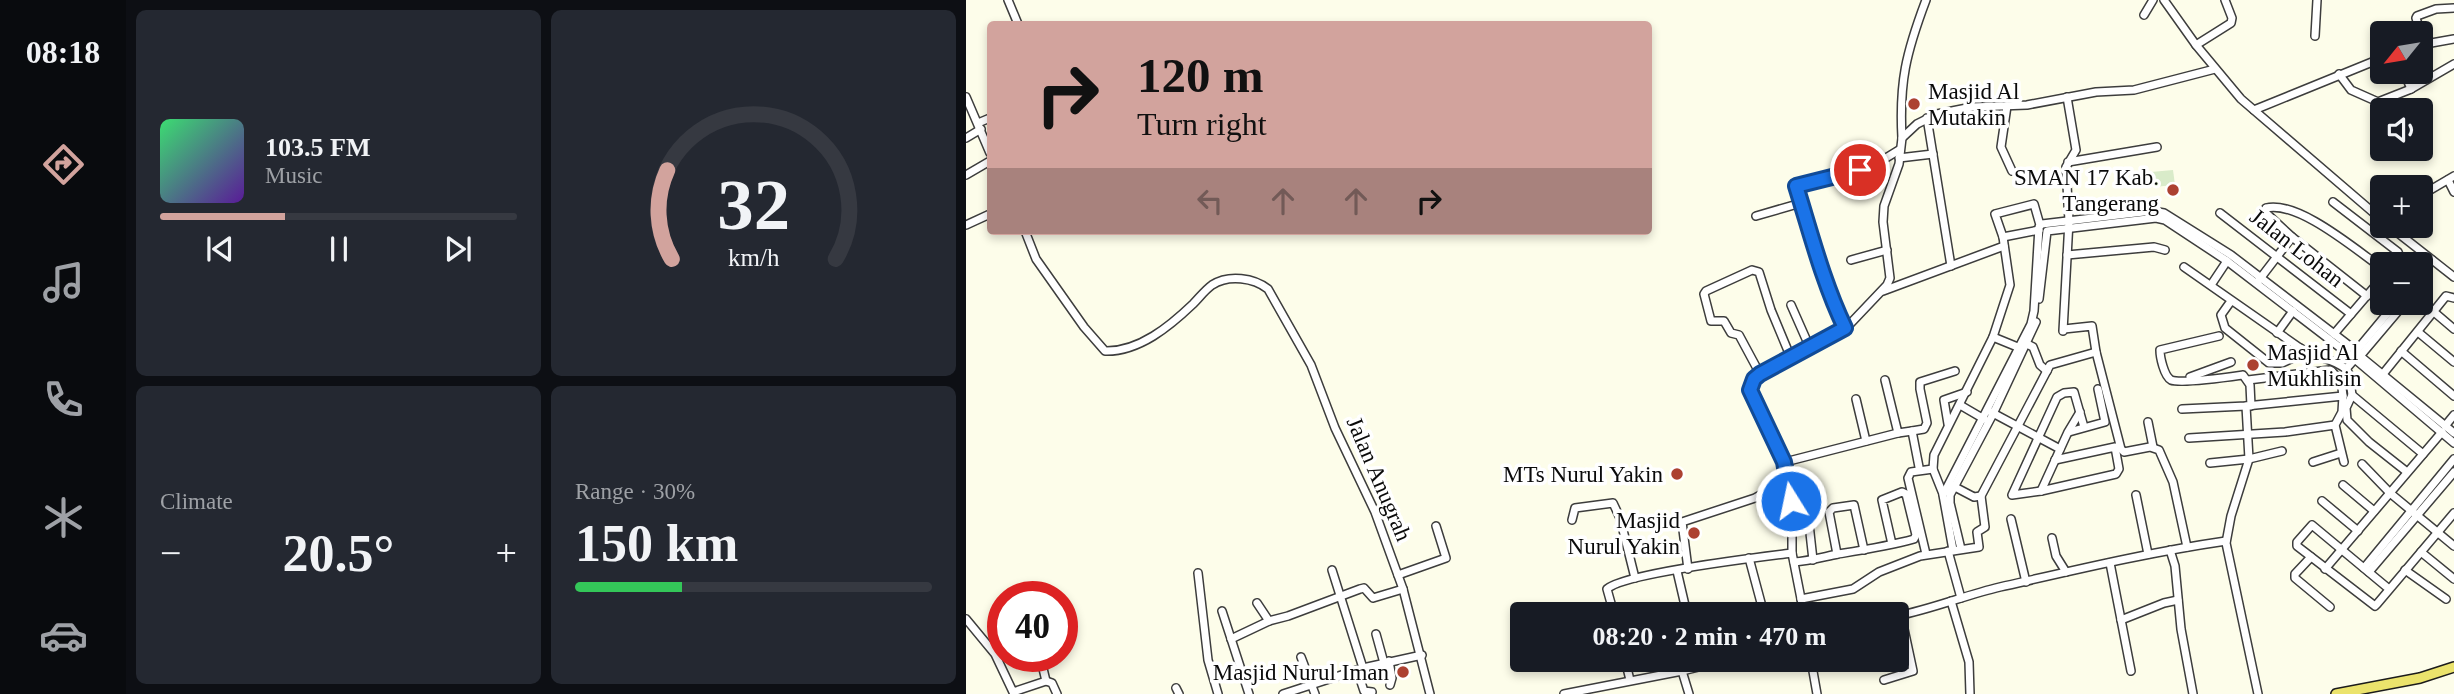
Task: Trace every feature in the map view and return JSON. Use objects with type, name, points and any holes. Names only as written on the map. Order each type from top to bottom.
[{"type":"main road","points":[[2336,694],[2420,678],[2454,667]]},
{"type":"street","points":[[1008,0],[1016,21]]},
{"type":"street","points":[[1802,602],[1793,553],[1788,478],[1784,462],[1750,390],[1754,379],[1760,374],[1845,328],[1881,292],[1890,278],[1884,206],[1902,138],[1900,102],[1903,75],[1926,0]]},
{"type":"street","points":[[2144,15],[2153,0]]},
{"type":"street","points":[[2164,0],[2215,69],[2254,110],[2370,210]]},
{"type":"street","points":[[2315,36],[2317,0]]},
{"type":"street","points":[[2196,45],[2231,23],[2228,1]]},
{"type":"street","points":[[2417,21],[2417,16],[2436,9],[2454,8]]},
{"type":"street","points":[[2433,43],[2454,39]]},
{"type":"street","points":[[2254,110],[2370,62]]},
{"type":"street","points":[[2391,98],[2454,64]]},
{"type":"street","points":[[1902,138],[1912,128],[1937,114],[1972,107],[2027,105],[2096,92],[2134,90],[2215,69]]},
{"type":"street","points":[[2339,74],[2351,90],[2370,100]]},
{"type":"street","points":[[2410,84],[2412,89]]},
{"type":"street","points":[[966,97],[987,145]]},
{"type":"street","points":[[2067,97],[2076,150],[2068,162],[2066,189],[2069,224],[2063,330],[2092,326],[2121,449],[2124,452],[2153,447],[2163,455],[2173,482],[2187,547]]},
{"type":"street","points":[[2007,106],[2001,147],[2012,171]]},
{"type":"street","points":[[1927,118],[1951,266]]},
{"type":"street","points":[[966,138],[987,120]]},
{"type":"street","points":[[2068,162],[2157,147]]},
{"type":"street","points":[[1845,328],[1818,262],[1797,184],[1868,169],[1899,154],[1933,154]]},
{"type":"street","points":[[966,175],[987,163]]},
{"type":"street","points":[[2433,188],[2451,178],[2454,192]]},
{"type":"street","points":[[1756,216],[1801,202]]},
{"type":"street","points":[[2333,202],[2397,252]]},
{"type":"street","points":[[1951,485],[1991,412],[2023,347],[2031,324],[2039,228],[2034,204],[1995,214],[2003,237],[2010,285],[1993,337],[1934,454],[1933,469],[1946,497],[1951,519],[1961,598]]},
{"type":"street","points":[[2367,296],[2292,237],[2266,213],[2266,208],[2273,206],[2305,215],[2370,260]]},
{"type":"street","points":[[2003,237],[2039,228],[2158,211],[2231,255],[2293,311],[2383,374],[2443,429],[2454,443]]},
{"type":"street","name":"Jalan Lohan","points":[[2220,213],[2351,314]]},
{"type":"street","points":[[966,225],[987,216]]},
{"type":"street","points":[[2023,347],[2035,329],[2046,232],[2069,224],[2157,218],[2165,220],[2334,334],[2356,356],[2443,429],[2454,433]]},
{"type":"street","name":"Jalan Anugrah","points":[[1027,235],[1036,259],[1084,327],[1105,351],[1118,350],[1154,336],[1167,328],[1212,285],[1225,279],[1257,282],[1268,289],[1311,365],[1335,428],[1375,512],[1403,589],[1430,694]]},
{"type":"street","points":[[2258,281],[2292,237]]},
{"type":"street","points":[[2404,238],[2422,252]]},
{"type":"street","points":[[1881,292],[2004,246]]},
{"type":"street","points":[[2067,255],[2154,247],[2165,250]]},
{"type":"street","points":[[1851,260],[1886,250]]},
{"type":"street","points":[[2211,285],[2227,261]]},
{"type":"street","points":[[2433,261],[2454,278]]},
{"type":"street","points":[[2184,267],[2310,355],[2336,361],[2346,369],[2353,395],[2346,408],[2347,420],[2407,472]]},
{"type":"street","points":[[1760,374],[1739,335],[1731,333],[1724,321],[1711,321],[1704,292],[1752,270],[1759,272],[1791,358]]},
{"type":"street","points":[[2334,334],[2370,292]]},
{"type":"street","points":[[2383,374],[2446,296],[2454,298]]},
{"type":"street","points":[[2231,301],[2221,315],[2225,328],[2269,363],[2282,363],[2299,355],[2300,348]]},
{"type":"street","points":[[1791,305],[1810,348]]},
{"type":"street","points":[[2277,333],[2293,311]]},
{"type":"street","points":[[2434,312],[2454,329]]},
{"type":"street","points":[[2346,369],[2387,315]]},
{"type":"street","points":[[2356,356],[2394,315]]},
{"type":"street","points":[[2418,332],[2454,362]]},
{"type":"street","points":[[2219,336],[2161,350],[2166,375],[2172,380],[2184,381],[2243,376],[2248,380],[2330,370],[2341,380],[2342,412],[2335,425],[2344,463]]},
{"type":"street","points":[[1993,337],[2023,347],[2034,347],[2040,365],[2048,371]]},
{"type":"street","points":[[2401,351],[2454,396]]},
{"type":"street","points":[[1801,599],[1853,589],[1879,572],[1926,554],[1979,547],[1978,532],[1985,527],[1981,496],[2048,371],[2053,363],[2096,352]]},
{"type":"street","points":[[2184,381],[2231,362]]},
{"type":"street","points":[[1784,462],[1924,429],[1927,424],[1920,382],[1955,371]]},
{"type":"street","points":[[1885,380],[1898,433]]},
{"type":"street","points":[[2248,380],[2249,459],[2226,541],[2258,694]]},
{"type":"street","points":[[2068,432],[2105,422],[2098,389]]},
{"type":"street","points":[[1948,424],[1944,400],[1967,392]]},
{"type":"street","points":[[2056,460],[2115,447],[2119,470],[2116,474],[2012,495],[2057,397],[2074,392],[2084,427]]},
{"type":"street","points":[[2353,395],[2423,454]]},
{"type":"street","points":[[2182,409],[2249,406],[2343,396]]},
{"type":"street","points":[[1856,399],[1866,441]]},
{"type":"street","points":[[1960,405],[1984,419]]},
{"type":"street","points":[[1946,497],[1984,419],[1991,412]]},
{"type":"street","points":[[1991,412],[2060,449]]},
{"type":"street","points":[[2041,491],[2080,412]]},
{"type":"street","points":[[2325,569],[2454,415]]},
{"type":"street","points":[[2148,422],[2153,447]]},
{"type":"street","points":[[2189,438],[2248,435],[2335,425]]},
{"type":"street","points":[[1912,431],[1919,467]]},
{"type":"street","points":[[2210,464],[2282,451]]},
{"type":"street","points":[[2313,462],[2341,453]]},
{"type":"street","points":[[2366,570],[2414,513],[2454,459]]},
{"type":"street","points":[[2362,464],[2390,493],[2454,546]]},
{"type":"street","points":[[1926,554],[1908,478],[1911,472],[1933,469]]},
{"type":"street","points":[[2414,513],[2454,472]]},
{"type":"street","points":[[1688,569],[1682,522],[1755,498],[1788,478]]},
{"type":"street","points":[[1951,485],[1974,497],[1981,496]]},
{"type":"street","points":[[2343,485],[2375,511]]},
{"type":"street","points":[[1794,562],[1813,560],[1837,554],[1864,550],[1892,544],[1914,539],[1916,535],[1906,494],[1902,492],[1882,500],[1892,544]]},
{"type":"street","points":[[2136,495],[2148,554]]},
{"type":"street","points":[[2322,501],[2358,531]]},
{"type":"street","points":[[1572,520],[1575,508],[1613,503],[1623,528],[1634,579]]},
{"type":"street","points":[[1837,554],[1829,513],[1833,508],[1854,505],[1857,508],[1864,550]]},
{"type":"street","points":[[2389,589],[2311,525],[2296,545],[2372,605],[2377,604],[2454,513]]},
{"type":"street","points":[[2011,519],[2026,582]]},
{"type":"street","points":[[1809,524],[1813,560]]},
{"type":"street","points":[[1398,575],[1446,558],[1436,526]]},
{"type":"street","points":[[2052,538],[2056,556],[2066,572]]},
{"type":"street","points":[[1909,613],[2066,572],[2226,541]]},
{"type":"street","points":[[2170,550],[2175,566],[2181,629],[2193,694]]},
{"type":"street","points":[[2421,552],[2454,579]]},
{"type":"street","points":[[1611,602],[1607,587],[1634,579],[1749,558],[1793,553]]},
{"type":"street","points":[[2311,556],[2295,574],[2295,578],[2330,607]]},
{"type":"street","points":[[1749,558],[1761,602]]},
{"type":"street","points":[[2110,563],[2132,671]]},
{"type":"street","points":[[1332,570],[1364,691],[1372,692]]},
{"type":"street","points":[[2405,570],[2446,599]]},
{"type":"street","points":[[1677,571],[1684,602]]},
{"type":"street","points":[[1198,573],[1208,660],[1218,694]]},
{"type":"street","points":[[1231,639],[1269,621],[1363,588],[1373,598],[1403,589]]},
{"type":"street","points":[[2121,620],[2178,600]]},
{"type":"street","points":[[1951,601],[1969,662],[1970,694]]},
{"type":"street","points":[[1257,603],[1269,621]]},
{"type":"street","points":[[1222,611],[1249,694]]},
{"type":"street","points":[[966,619],[995,654],[1012,693],[1046,681],[1052,683],[1057,694]]},
{"type":"street","points":[[1376,634],[1392,678],[1390,685]]},
{"type":"street","points":[[1884,680],[1913,671],[1909,655]]},
{"type":"street","points":[[1283,694],[1360,669],[1422,656]]},
{"type":"street","points":[[1301,657],[1315,694]]},
{"type":"street","points":[[1044,672],[1046,681]]},
{"type":"street","points":[[1628,672],[1630,680]]},
{"type":"street","points":[[1564,694],[1676,672]]},
{"type":"street","points":[[1682,672],[1689,694]]},
{"type":"street","points":[[1813,672],[1817,694]]},
{"type":"green space","points":[[2173,170],[2175,185],[2142,188],[2140,173]]},
{"type":"place","name":"Masjid Al Mutakin","points":[[1914,104]]},
{"type":"place","name":"SMAN 17 Kab. Tangerang","points":[[2173,190]]},
{"type":"place","name":"Masjid Al Mukhlisin","points":[[2253,365]]},
{"type":"place","name":"MTs Nurul Yakin","points":[[1677,474]]},
{"type":"place","name":"Masjid Nurul Yakin","points":[[1694,533]]},
{"type":"place","name":"Masjid Nurul Iman","points":[[1403,672]]},
{"type":"route","points":[[1791,501],[1784,462],[1750,390],[1754,379],[1760,374],[1845,328],[1818,262],[1796,186],[1860,170]]}]
